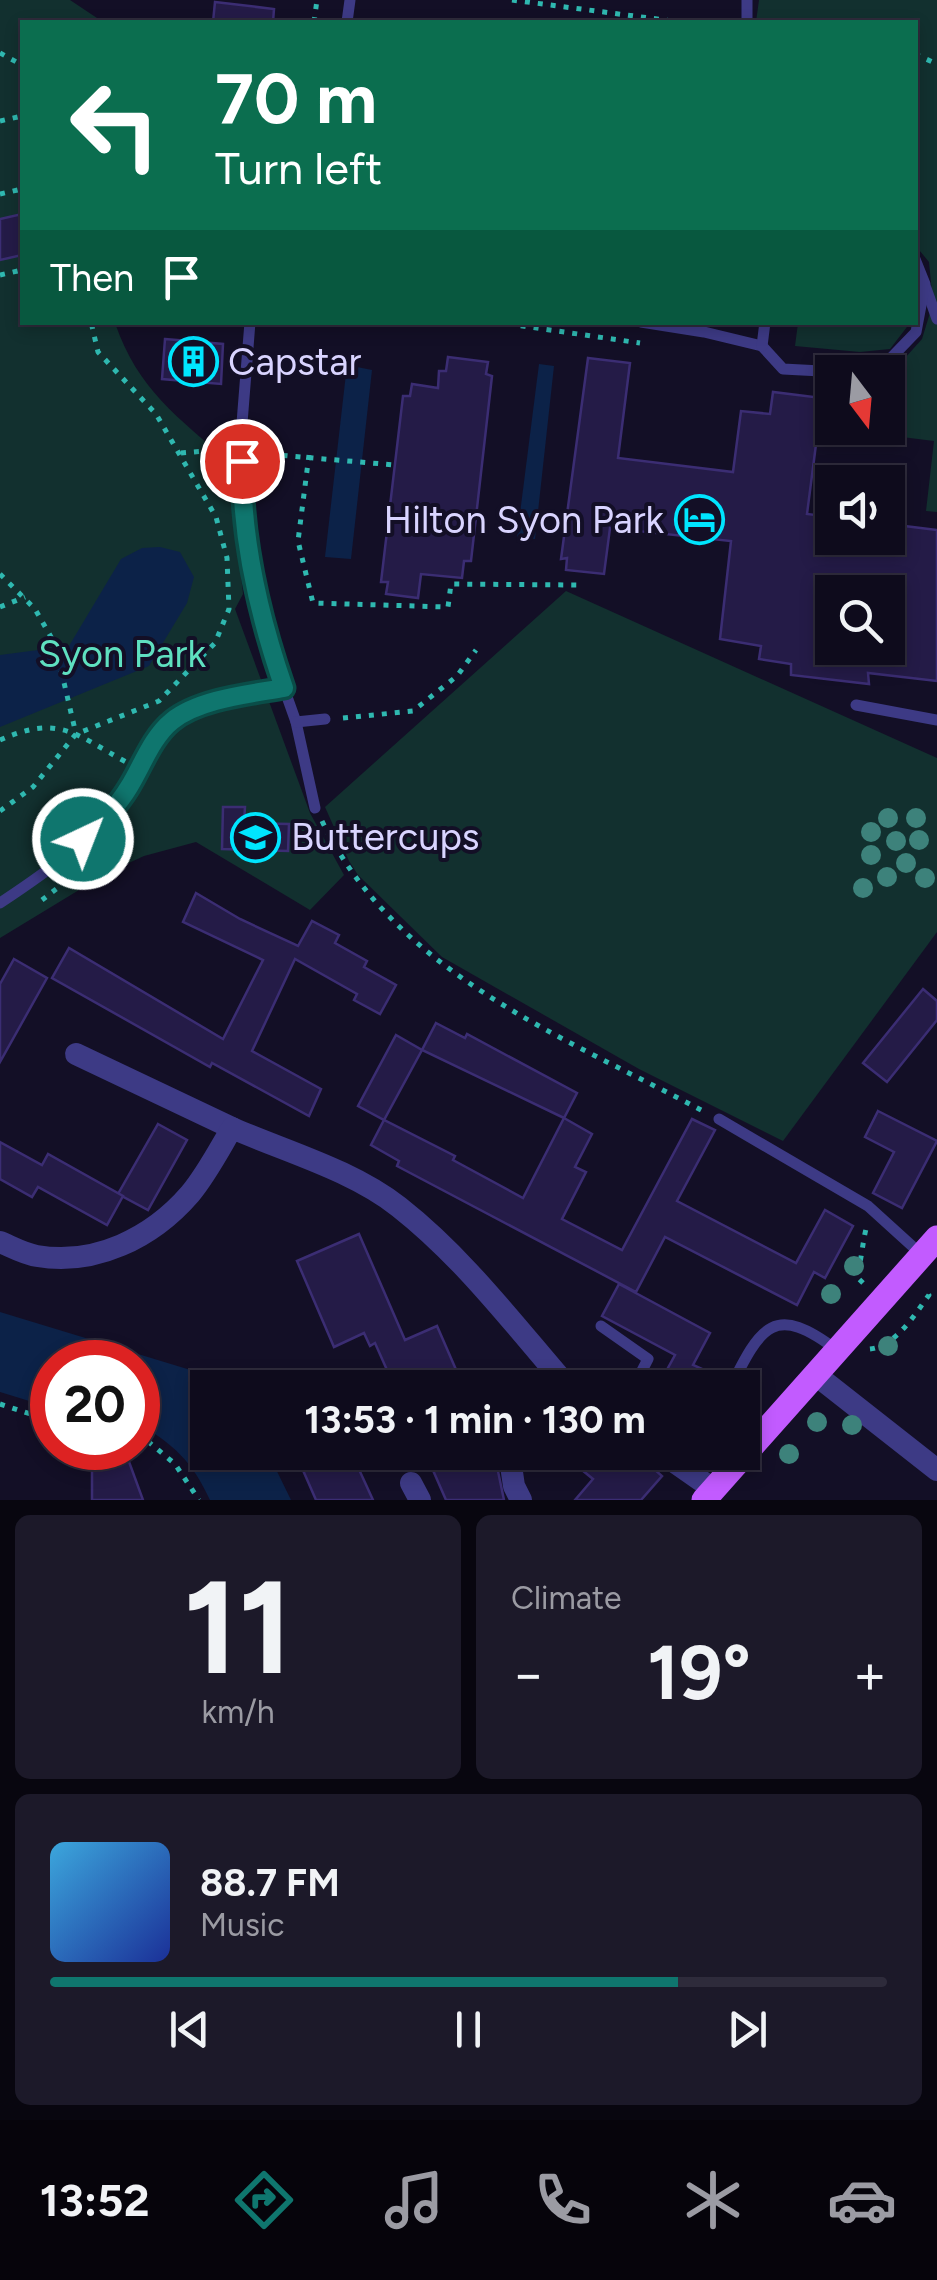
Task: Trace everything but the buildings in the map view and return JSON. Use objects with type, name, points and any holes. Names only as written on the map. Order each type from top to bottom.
[{"type":"main road","points":[[760,1433],[930,1246]]},
{"type":"main road","points":[[708,1495],[728,1470]]},
{"type":"street","points":[[76,1054],[232,1128],[354,1180],[399,1207],[472,1276],[553,1370]]},
{"type":"street","points":[[0,1242],[34,1256],[72,1258],[110,1251],[151,1230],[190,1194],[232,1128]]},
{"type":"street","points":[[816,1375],[937,1470]]},
{"type":"street","points":[[510,1470],[521,1500]]},
{"type":"street","points":[[680,1470],[708,1495]]},
{"type":"lane","points":[[918,266],[937,318]]},
{"type":"lane","points":[[918,321],[925,284]]},
{"type":"lane","points":[[249,325],[242,423],[242,501],[264,632],[296,722],[316,808]]},
{"type":"lane","points":[[660,325],[762,346],[783,369],[815,371]]},
{"type":"lane","points":[[762,346],[765,325]]},
{"type":"lane","points":[[895,355],[916,332],[917,325]]},
{"type":"lane","points":[[0,902],[48,869],[101,823],[172,722],[226,698],[284,688]]},
{"type":"lane","points":[[856,704],[937,720]]},
{"type":"lane","points":[[296,722],[325,720]]},
{"type":"lane","points":[[719,1119],[930,1246]]},
{"type":"lane","points":[[739,1370],[754,1341],[776,1324],[797,1324],[838,1351]]},
{"type":"lane","points":[[601,1326],[648,1359],[642,1370]]},
{"type":"path","points":[[512,0],[665,20]]},
{"type":"path","points":[[0,811],[34,787],[76,734],[159,701],[215,643],[229,608],[227,558],[216,517],[156,414],[98,352],[92,325]]},
{"type":"path","points":[[515,325],[643,343]]},
{"type":"path","points":[[181,453],[222,450]]},
{"type":"path","points":[[242,461],[263,462],[266,454],[309,455],[394,465]]},
{"type":"path","points":[[309,455],[298,541],[313,603],[448,607],[451,584],[577,585]]},
{"type":"path","points":[[0,574],[25,598],[55,644],[76,734]]},
{"type":"path","points":[[0,607],[25,598]]},
{"type":"path","points":[[325,720],[413,710],[457,676],[476,650]]},
{"type":"path","points":[[0,740],[49,725],[76,734],[138,768]]},
{"type":"path","points":[[316,808],[344,866],[361,888],[445,967],[578,1047],[719,1119]]},
{"type":"path","points":[[860,1250],[862,1260],[856,1276],[868,1287]]},
{"type":"path","points":[[878,1348],[890,1342],[929,1295]]},
{"type":"path","points":[[902,1314],[911,1319]]},
{"type":"path","points":[[0,1404],[30,1414]]},
{"type":"path","points":[[160,1451],[175,1464],[199,1500]]},
{"type":"green space","name":"Syon Park","points":[[0,0],[70,0],[100,20],[20,20],[20,325],[116,325],[148,385],[229,462],[243,594],[235,609],[310,813],[344,875],[310,910],[196,842],[144,856],[107,873],[0,938]]},
{"type":"green space","points":[[759,0],[937,0],[937,512],[926,511],[934,441],[905,437],[905,358],[922,339],[933,303],[929,262],[918,249],[918,20],[756,20]]},
{"type":"green space","points":[[798,325],[908,325],[890,349],[860,352],[795,346]]},
{"type":"green space","points":[[566,591],[937,758],[937,932],[783,1141],[639,1069],[442,957],[358,875],[325,807]]},
{"type":"water","points":[[539,364],[554,366],[535,539],[517,537]]},
{"type":"water","points":[[347,365],[372,370],[351,559],[325,557]]},
{"type":"water","points":[[142,548],[180,552],[194,577],[187,603],[149,666],[0,727],[0,655],[69,646],[121,559]]},
{"type":"water","points":[[0,1312],[92,1340],[30,1340],[30,1401],[0,1392]]},
{"type":"water","points":[[160,1361],[191,1370],[190,1467],[162,1439]]},
{"type":"water","points":[[192,1470],[276,1470],[291,1500],[210,1500]]},
{"type":"place","name":"Capstar","points":[[193,362]]},
{"type":"place","name":"Hilton Syon Park","points":[[699,520]]},
{"type":"place","name":"Buttercups","points":[[256,837]]},
{"type":"route","points":[[83,839],[132,784],[138,768],[172,722],[226,698],[284,688],[264,632],[251,563],[242,501],[242,461]]}]
